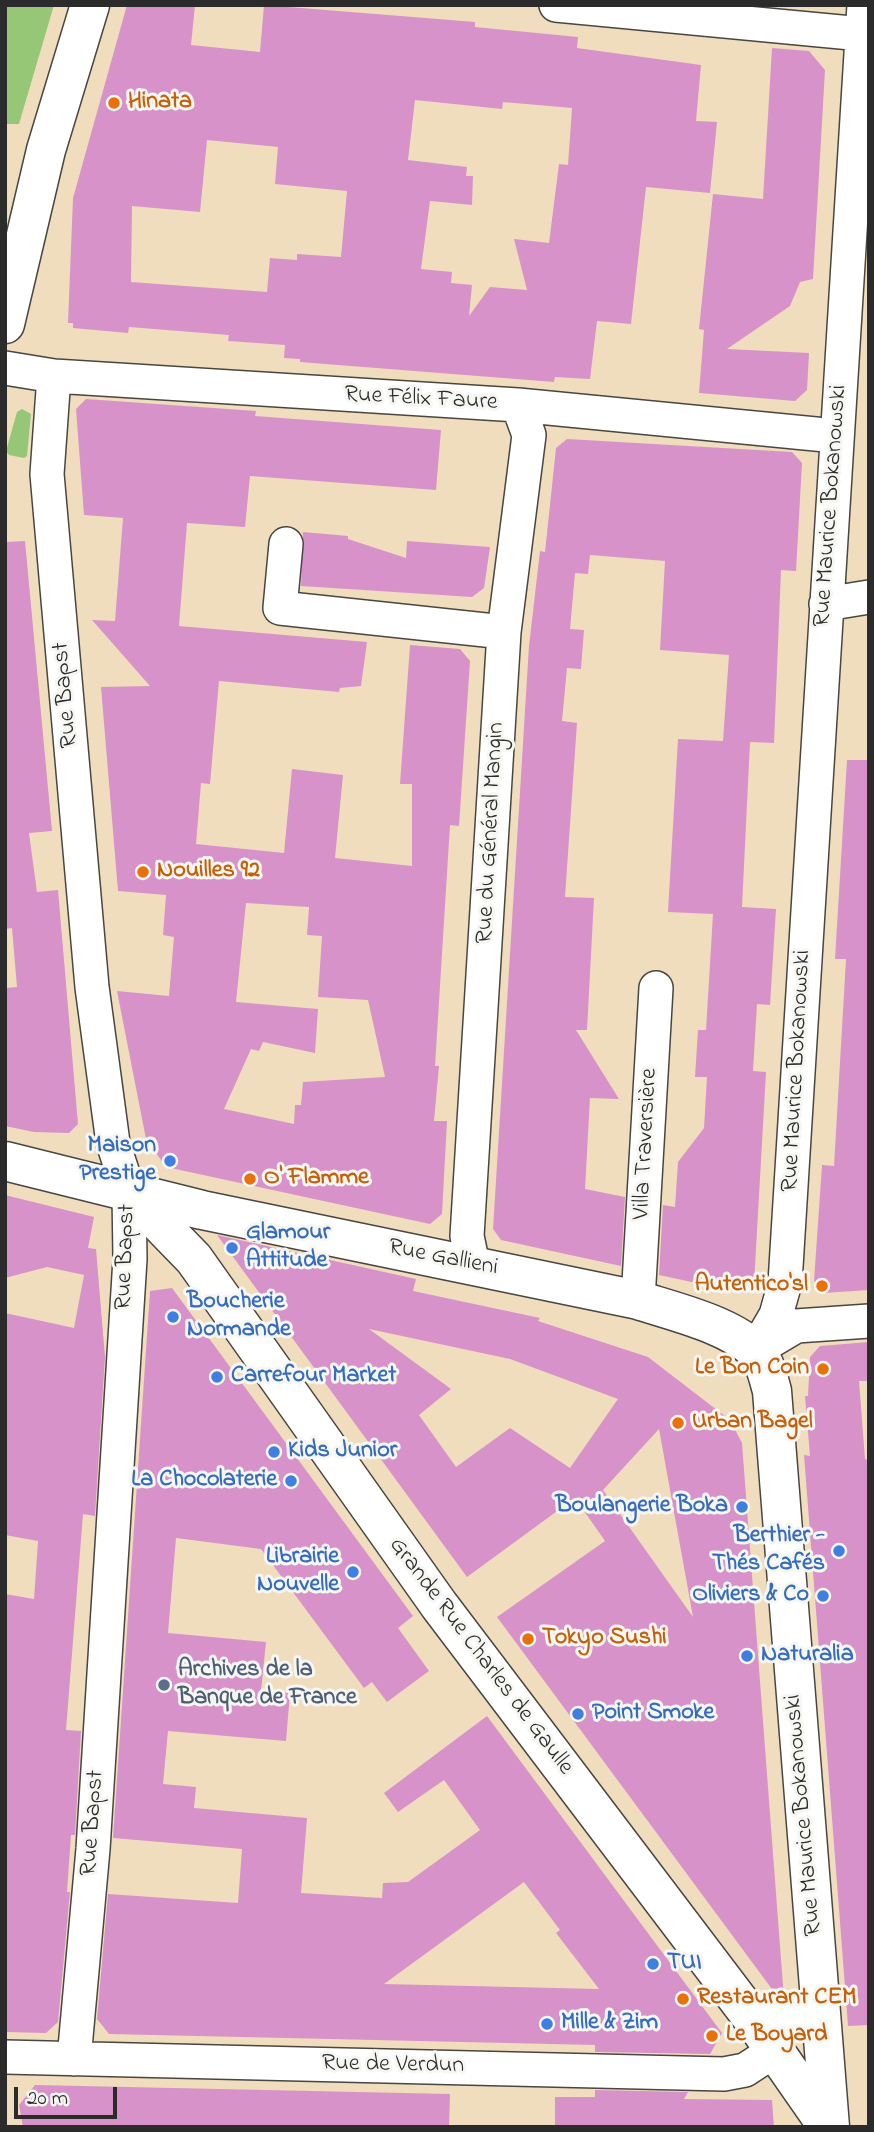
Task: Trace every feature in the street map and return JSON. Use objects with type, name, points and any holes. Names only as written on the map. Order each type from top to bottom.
[{"type":"main road","points":[[5,324],[46,150],[90,5]]},
{"type":"main road","name":"Rue Gallieni","points":[[5,1161],[129,1192],[638,1300],[692,1318],[755,1351]]},
{"type":"main road","name":"Grande Rue Charles de Gaulle","points":[[129,1192],[194,1259],[439,1605],[752,2018],[829,2127]]},
{"type":"main road","name":"Rue Maurice Bokanowski","points":[[755,1351],[766,1369],[772,1391],[829,2127]]},
{"type":"street","points":[[556,5],[863,19]]},
{"type":"street","name":"Rue Maurice Bokanowski","points":[[755,1351],[776,1315],[785,1283],[863,19]]},
{"type":"street","name":"Rue Félix Faure","points":[[5,368],[54,376],[518,405],[836,436]]},
{"type":"street","name":"Rue Bapst","points":[[54,376],[47,474],[92,987],[113,1143],[129,1192],[130,1259],[93,1849],[74,2059]]},
{"type":"street","name":"Rue du Général Mangin","points":[[473,1265],[467,1236],[504,632],[529,435],[518,405]]},
{"type":"street","points":[[286,544],[280,608],[504,632]]},
{"type":"street","points":[[826,604],[869,597]]},
{"type":"street","name":"Villa Traversière","points":[[638,1300],[656,988]]},
{"type":"street","points":[[755,1351],[796,1326],[869,1321]]},
{"type":"street","points":[[752,2018],[766,2022],[782,2022],[808,2007],[820,1993]]},
{"type":"street","name":"Rue de Verdun","points":[[5,2057],[724,2074],[745,2070],[774,2051]]},
{"type":"green space","points":[[5,5],[54,5],[19,124],[5,124]]},
{"type":"green space","points":[[22,409],[31,414],[27,456],[24,458],[9,455],[6,451],[17,412]]},
{"type":"building","points":[[127,5],[195,5],[191,45],[260,52],[264,5],[475,22],[475,27],[578,37],[577,48],[701,65],[696,121],[717,122],[710,193],[646,187],[631,324],[597,321],[590,379],[555,377],[554,382],[300,362],[300,359],[284,358],[285,345],[228,341],[229,335],[129,327],[128,333],[73,328],[73,323],[68,323],[73,198]],"holes":[[[415,100],[502,109],[503,102],[572,108],[568,165],[559,164],[549,243],[514,239],[527,290],[490,287],[469,316],[472,285],[451,283],[452,272],[421,269],[430,201],[472,205],[473,176],[466,176],[467,167],[408,160]],[[207,140],[278,147],[275,184],[347,191],[341,257],[297,254],[297,260],[270,258],[267,292],[131,282],[132,206],[200,212]]]},
{"type":"building","points":[[772,48],[809,51],[825,70],[813,279],[800,282],[790,306],[727,349],[809,353],[807,390],[795,401],[699,393],[704,330],[699,329],[713,194],[763,199]]},
{"type":"building","points":[[86,399],[256,411],[255,416],[441,430],[436,490],[250,476],[245,527],[187,523],[179,626],[367,642],[361,686],[340,688],[339,692],[219,681],[210,784],[201,783],[196,844],[284,853],[292,769],[343,775],[335,858],[412,866],[412,784],[400,784],[410,645],[460,649],[470,661],[459,826],[450,825],[435,1066],[439,1066],[434,1121],[447,1121],[442,1214],[430,1224],[166,1167],[146,1139],[117,991],[169,996],[174,937],[163,935],[166,895],[118,891],[101,687],[150,686],[92,620],[115,621],[123,518],[84,515],[76,409]],"holes":[[[246,903],[309,907],[307,935],[322,936],[318,997],[368,1000],[385,1077],[303,1082],[301,1105],[295,1105],[294,1124],[224,1109],[251,1049],[259,1051],[263,1042],[315,1053],[318,1009],[236,1002]]]},
{"type":"building","points":[[567,439],[792,452],[802,463],[796,571],[781,570],[774,743],[750,742],[742,907],[776,909],[770,1005],[757,1004],[753,1071],[766,1072],[754,1284],[743,1293],[659,1275],[663,1205],[675,1207],[678,1162],[704,1128],[707,1077],[695,1077],[698,1030],[706,1030],[713,914],[668,912],[678,739],[723,741],[729,655],[660,650],[665,561],[590,555],[588,574],[575,573],[570,629],[584,630],[581,669],[567,668],[562,721],[577,723],[565,897],[594,898],[587,1030],[576,1030],[619,1099],[590,1098],[585,1189],[625,1197],[621,1266],[501,1240],[493,1229],[529,646],[540,551],[545,552],[556,448]]},
{"type":"building","points":[[303,532],[348,536],[348,539],[406,558],[407,541],[490,547],[484,588],[472,597],[301,586]]},
{"type":"building","points":[[25,541],[52,831],[29,833],[37,892],[58,890],[78,1124],[69,1133],[34,1132],[5,1126],[5,988],[17,987],[12,928],[5,929],[5,542]]},
{"type":"building","points":[[847,760],[869,760],[869,1290],[824,1293],[814,1281],[822,1165],[834,1166],[846,959],[835,959]]},
{"type":"building","points":[[5,1195],[94,1217],[88,1248],[96,1249],[105,1357],[95,1516],[83,1514],[66,1730],[81,1731],[75,1835],[71,1835],[67,1892],[70,1892],[58,2022],[46,2033],[5,2032],[5,1594],[34,1599],[38,1541],[5,1535],[5,1313],[74,1328],[84,1275],[47,1267],[5,1278]]},
{"type":"building","points":[[217,1235],[416,1279],[413,1291],[540,1318],[538,1321],[648,1357],[730,1420],[742,1443],[784,1999],[780,2000],[497,1617],[605,1541],[575,1498],[467,1577]],"holes":[[[369,1329],[510,1359],[618,1399],[570,1468],[510,1428],[456,1467],[419,1415],[451,1389]],[[659,1429],[693,1617],[603,1490]]]},
{"type":"building","points":[[172,1288],[413,1616],[398,1628],[429,1671],[387,1702],[372,1682],[364,1688],[261,1549],[176,1538],[168,1633],[266,1642],[261,1691],[290,1693],[286,1741],[168,1731],[163,1784],[196,1787],[194,1808],[307,1818],[301,1893],[382,1898],[383,1883],[408,1882],[480,1830],[444,1780],[398,1812],[384,1793],[487,1716],[722,2033],[710,2054],[595,2052],[595,2045],[109,2034],[97,2019],[108,1894],[238,1903],[242,1849],[113,1838],[150,1291]],"holes":[[[524,1882],[560,1930],[556,1933],[599,1989],[384,1984]]]},
{"type":"building","points":[[869,1342],[869,1381],[859,1381],[865,1459],[869,1460],[869,2025],[848,2026],[804,1455],[810,1456],[805,1396],[808,1396],[810,1357],[820,1346]]},
{"type":"building","points":[[35,2085],[450,2094],[449,2127],[23,2127],[19,2105]]},
{"type":"building","points":[[595,2090],[688,2092],[684,2099],[772,2100],[774,2127],[555,2127],[555,2097],[595,2097]]},
{"type":"place","name":"Hinata","points":[[114,103]]},
{"type":"place","name":"Nouilles 92","points":[[143,872]]},
{"type":"place","name":"Maison Prestige","points":[[170,1161]]},
{"type":"place","name":"O' Flamme","points":[[250,1179]]},
{"type":"place","name":"Glamour Attitude","points":[[232,1248]]},
{"type":"place","name":"Autentico'sl","points":[[822,1286]]},
{"type":"place","name":"Boucherie Normande","points":[[173,1317]]},
{"type":"place","name":"Le Bon Coin","points":[[823,1369]]},
{"type":"place","name":"Carrefour Market","points":[[217,1377]]},
{"type":"place","name":"Urban Bagel","points":[[678,1423]]},
{"type":"place","name":"Kids Junior","points":[[274,1452]]},
{"type":"place","name":"La Chocolaterie","points":[[291,1481]]},
{"type":"place","name":"Boulangerie Boka","points":[[742,1507]]},
{"type":"place","name":"Berthier - Thés Cafés","points":[[839,1551]]},
{"type":"place","name":"Librairie Nouvelle","points":[[353,1572]]},
{"type":"place","name":"Oliviers & Co","points":[[823,1596]]},
{"type":"place","name":"Tokyo Sushi","points":[[528,1639]]},
{"type":"place","name":"Naturalia","points":[[747,1656]]},
{"type":"place","name":"Archives de la Banque de France","points":[[164,1685]]},
{"type":"place","name":"Point Smoke","points":[[578,1714]]},
{"type":"place","name":"TUI","points":[[653,1964]]},
{"type":"place","name":"Restaurant CEM","points":[[683,1999]]},
{"type":"place","name":"Mille & Zim","points":[[547,2024]]},
{"type":"place","name":"Le Boyard","points":[[712,2036]]}]
